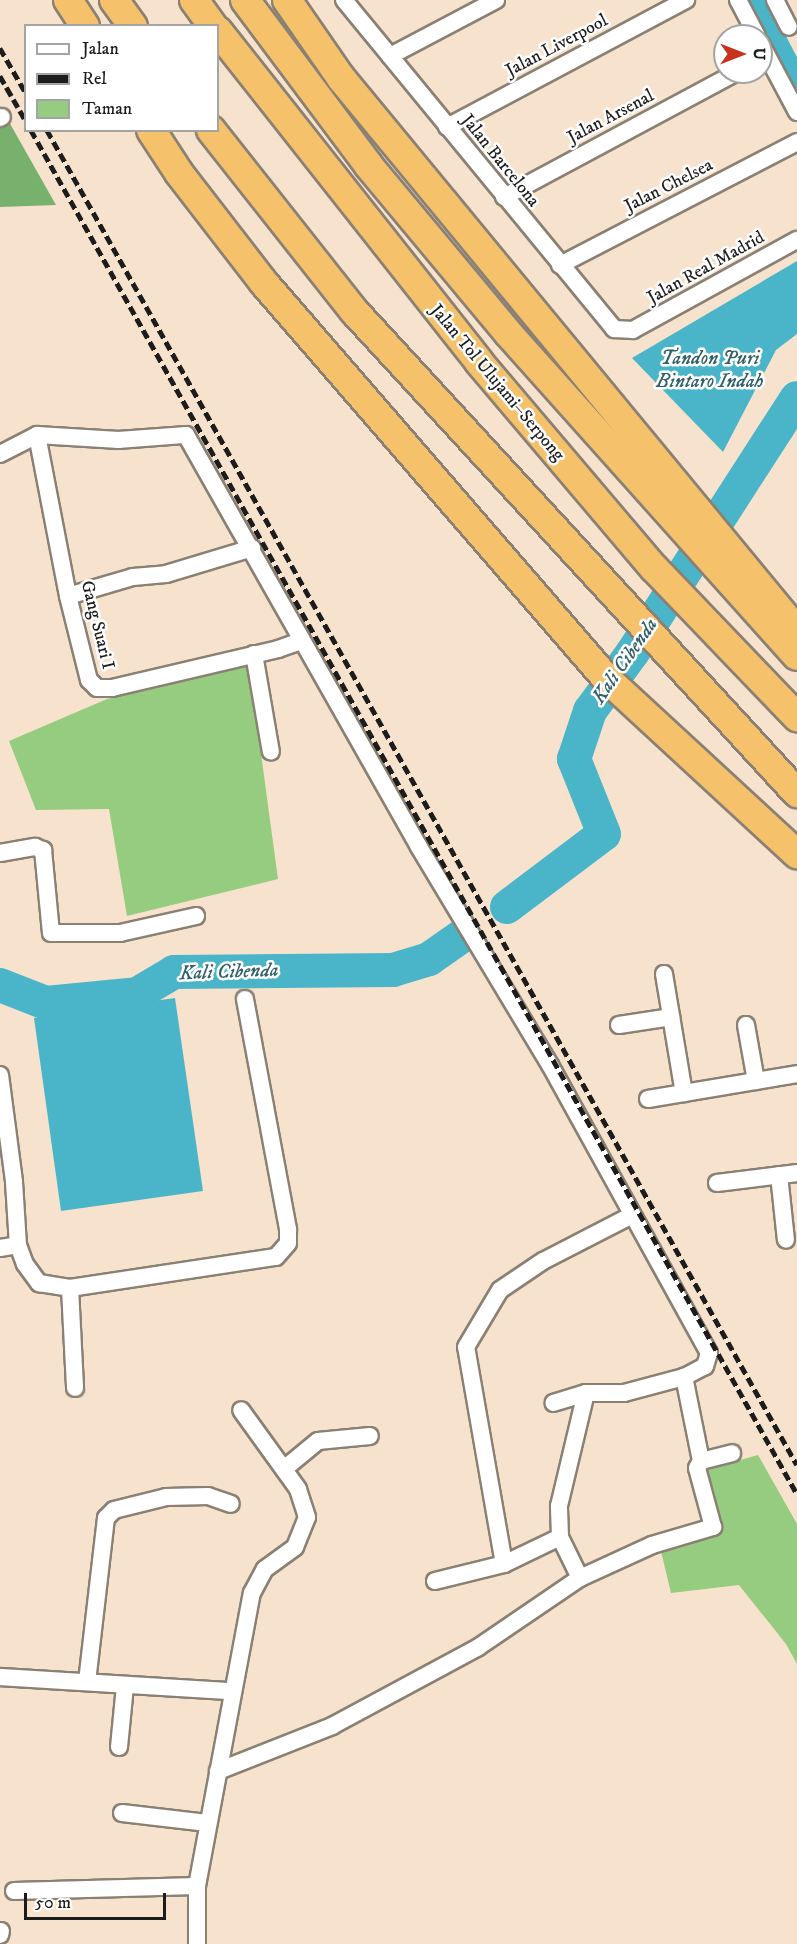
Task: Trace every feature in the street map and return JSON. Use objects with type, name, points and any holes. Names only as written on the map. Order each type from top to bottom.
[{"type":"highway","points":[[68,0],[83,24]]},
{"type":"highway","points":[[114,0],[132,24]]},
{"type":"highway","points":[[194,0],[212,24]]},
{"type":"highway","points":[[245,0],[369,166],[508,333],[679,525],[759,600],[797,631]]},
{"type":"highway","points":[[287,0],[341,78],[669,474],[797,656]]},
{"type":"highway","name":"Jalan Tol Ulujami–Serpong","points":[[219,32],[472,353],[654,568],[797,717]]},
{"type":"highway","points":[[153,132],[179,173],[264,283],[606,678],[797,854]]},
{"type":"highway","points":[[213,132],[354,311],[797,793]]},
{"type":"street","name":"Jalan Barcelona","points":[[344,0],[614,329],[633,330]]},
{"type":"street","points":[[390,56],[496,0]]},
{"type":"street","name":"Jalan Liverpool","points":[[447,127],[686,0]]},
{"type":"street","points":[[738,0],[751,24]]},
{"type":"street","points":[[775,0],[789,27]]},
{"type":"street","points":[[773,70],[797,112]]},
{"type":"street","name":"Jalan Arsenal","points":[[504,197],[715,84]]},
{"type":"street","name":"Jalan Chelsea","points":[[560,265],[797,142]]},
{"type":"street","name":"Jalan Real Madrid","points":[[633,330],[797,240]]},
{"type":"street","points":[[0,454],[37,435],[119,440],[186,435],[252,548],[301,640],[550,1065],[630,1216],[709,1353],[705,1366],[684,1377],[624,1394],[586,1393],[554,1403]]},
{"type":"street","name":"Gang Suari I","points":[[37,435],[68,596],[89,680],[97,688],[112,688],[254,654],[301,640]]},
{"type":"street","points":[[68,596],[133,577],[166,574],[252,548]]},
{"type":"street","points":[[254,654],[271,752]]},
{"type":"street","points":[[0,853],[35,847],[43,850],[51,933],[120,933],[196,916]]},
{"type":"street","points":[[664,974],[684,1093]]},
{"type":"street","points":[[0,1075],[4,1132],[18,1245],[25,1264],[39,1283],[70,1288],[283,1253],[288,1243],[288,1229],[245,999]]},
{"type":"street","points":[[618,1025],[671,1017]]},
{"type":"street","points":[[746,1025],[756,1081]]},
{"type":"street","points":[[648,1099],[797,1074]]},
{"type":"street","points":[[717,1183],[797,1173]]},
{"type":"street","points":[[779,1175],[786,1240]]},
{"type":"street","points":[[504,1564],[466,1347],[500,1290],[543,1261],[630,1216]]},
{"type":"street","points":[[0,1248],[18,1245]]},
{"type":"street","points":[[70,1288],[75,1388]]},
{"type":"street","points":[[218,1771],[332,1726],[477,1648],[580,1578],[652,1545],[712,1527],[697,1468],[701,1461],[684,1377]]},
{"type":"street","points":[[580,1578],[560,1537],[561,1492],[586,1393]]},
{"type":"street","points":[[197,1944],[197,1886],[207,1823],[232,1691],[258,1578],[295,1547],[306,1528],[304,1500],[242,1410]]},
{"type":"street","points":[[284,1469],[318,1441],[370,1436]]},
{"type":"street","points":[[701,1461],[732,1453]]},
{"type":"street","points":[[87,1682],[106,1518],[114,1510],[166,1497],[208,1496],[231,1504]]},
{"type":"street","points":[[435,1581],[504,1564],[560,1537]]},
{"type":"street","points":[[0,1677],[232,1691]]},
{"type":"street","points":[[119,1747],[125,1686]]},
{"type":"street","points":[[122,1813],[207,1823]]},
{"type":"street","points":[[14,1891],[197,1886]]},
{"type":"green space","points":[[0,106],[56,205],[0,207]]},
{"type":"green space","points":[[249,665],[278,879],[127,916],[109,809],[36,810],[9,741],[107,699]]},
{"type":"green space","points":[[758,1455],[797,1524],[797,1664],[786,1644],[739,1585],[671,1593],[660,1547],[718,1529],[706,1470]]},
{"type":"water","name":"Tandon Puri Bintaro Indah","points":[[797,261],[797,334],[776,350],[723,452],[632,358]]},
{"type":"water","points":[[175,998],[203,1191],[61,1211],[34,1018]]},
{"type":"waterway","name":"Kali Cibenda","points":[[748,0],[797,94]]},
{"type":"waterway","name":"Kali Cibenda","points":[[507,907],[604,834],[574,759],[590,711],[633,652],[797,398]]},
{"type":"waterway","name":"Kali Cibenda","points":[[0,985],[46,1003],[137,994],[174,972],[393,970],[429,959],[460,937]]},
{"type":"railway","points":[[0,48],[24,90]]},
{"type":"railway","points":[[0,76],[24,118]]},
{"type":"railway","points":[[32,132],[797,1494]]},
{"type":"railway","points":[[48,132],[797,1465]]}]
